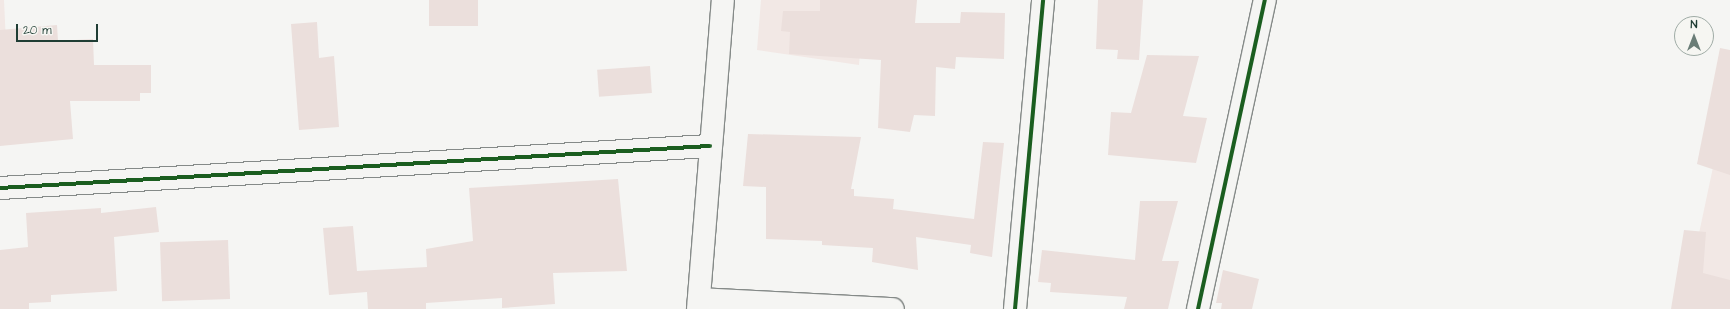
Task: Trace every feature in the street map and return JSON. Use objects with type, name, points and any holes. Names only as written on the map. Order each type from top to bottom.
[{"type":"street","points":[[723,0],[698,304],[893,309]]},
{"type":"street","points":[[1015,309],[1043,0]]},
{"type":"street","points":[[1198,309],[1265,0]]},
{"type":"street","points":[[0,188],[710,146]]},
{"type":"shaded area","points":[[0,0],[4,0],[9,107],[0,107]]},
{"type":"shaded area","points":[[761,0],[864,0],[859,65],[757,50]]},
{"type":"shaded area","points":[[1730,87],[1730,309],[1683,309]]},
{"type":"building","points":[[429,0],[478,0],[478,26],[429,26]]},
{"type":"building","points":[[820,0],[917,0],[915,23],[960,23],[961,12],[1005,13],[1004,59],[956,57],[955,69],[936,67],[935,116],[914,115],[910,132],[878,128],[881,60],[789,54],[790,32],[781,31],[783,11],[820,11]]},
{"type":"building","points":[[1098,0],[1143,0],[1139,60],[1117,59],[1118,50],[1096,49]]},
{"type":"building","points":[[317,22],[319,58],[334,56],[339,127],[299,130],[291,24]]},
{"type":"building","points":[[57,25],[58,41],[93,39],[94,65],[151,65],[151,93],[140,93],[140,101],[70,101],[73,139],[0,146],[0,30]]},
{"type":"building","points":[[1720,48],[1730,50],[1730,175],[1697,164]]},
{"type":"building","points":[[1147,55],[1199,56],[1183,116],[1207,118],[1196,163],[1108,155],[1111,112],[1131,113]]},
{"type":"building","points":[[650,66],[652,93],[599,97],[597,70]]},
{"type":"building","points":[[748,134],[861,137],[851,189],[854,189],[854,196],[894,199],[893,209],[974,219],[983,142],[1004,143],[992,257],[970,253],[971,245],[916,237],[918,270],[872,262],[873,248],[822,245],[822,241],[766,239],[766,187],[743,186]]},
{"type":"building","points":[[618,179],[627,271],[553,273],[555,304],[502,308],[502,298],[426,303],[426,309],[368,309],[367,292],[329,295],[323,228],[353,226],[357,271],[427,267],[426,249],[473,241],[469,188]]},
{"type":"building","points":[[1140,201],[1178,201],[1162,261],[1179,261],[1168,309],[1124,309],[1127,297],[1050,292],[1051,283],[1038,282],[1042,250],[1135,260]]},
{"type":"building","points":[[156,207],[159,232],[114,237],[117,291],[51,295],[51,302],[29,303],[29,309],[0,309],[0,250],[28,247],[26,213],[101,208],[101,213]]},
{"type":"building","points":[[1684,230],[1706,232],[1703,273],[1730,280],[1730,309],[1671,309]]},
{"type":"building","points":[[228,240],[230,299],[162,301],[160,242]]},
{"type":"building","points":[[1223,270],[1259,279],[1252,309],[1221,309],[1222,303],[1216,303]]},
{"type":"cycle path","points":[[1015,309],[1043,0]]},
{"type":"cycle path","points":[[1198,309],[1265,0]]},
{"type":"cycle path","points":[[0,188],[710,146]]}]
